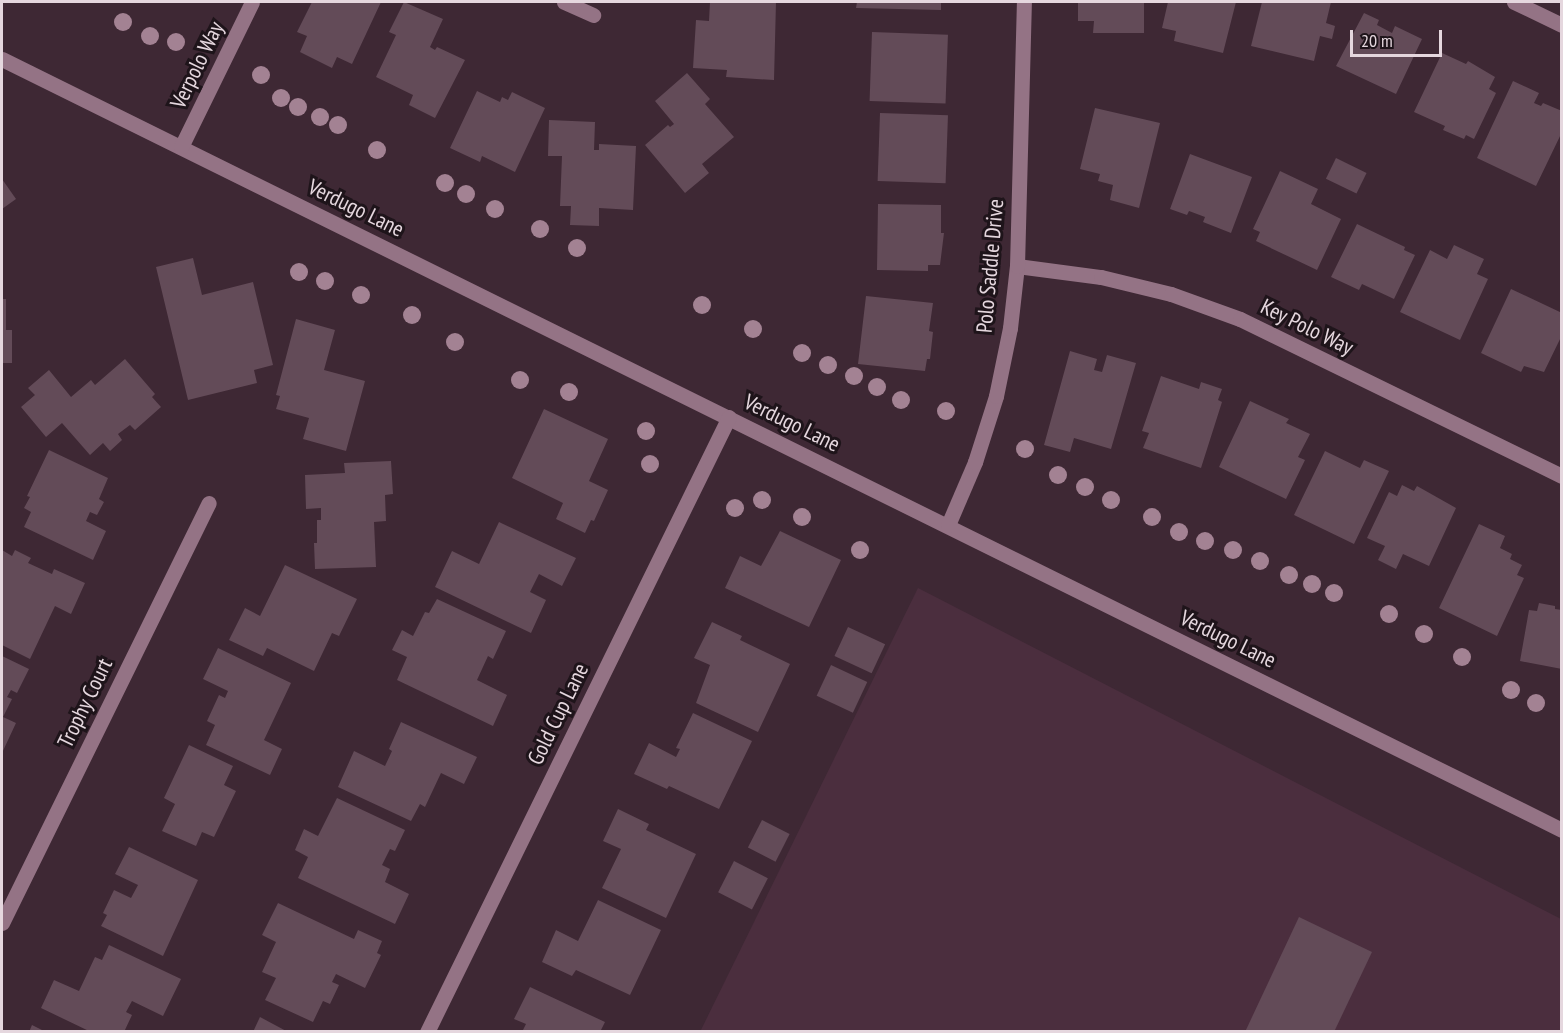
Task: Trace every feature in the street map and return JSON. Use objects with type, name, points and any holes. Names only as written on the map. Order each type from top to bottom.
[{"type":"street","name":"Verpolo Way","points":[[181,147],[252,2]]},
{"type":"street","points":[[564,2],[592,15]]},
{"type":"street","name":"Polo Saddle Drive","points":[[948,525],[975,462],[996,396],[1010,328],[1017,266],[1024,2]]},
{"type":"street","points":[[1514,2],[1562,25]]},
{"type":"street","name":"Verdugo Lane","points":[[2,59],[1562,830]]},
{"type":"street","name":"Key Polo Way","points":[[1017,266],[1101,277],[1172,294],[1240,319],[1562,476]]},
{"type":"street","name":"Gold Cup Lane","points":[[427,1032],[729,417]]},
{"type":"street","name":"Trophy Court","points":[[2,923],[208,502]]},
{"type":"shaded area","points":[[918,588],[1561,919],[1561,1031],[700,1032]]},
{"type":"building","points":[[312,2],[381,2],[352,64],[337,57],[332,68],[300,52],[307,36],[297,32]]},
{"type":"building","points":[[404,2],[443,19],[430,47],[435,50],[437,47],[465,60],[435,118],[409,105],[413,95],[376,77],[396,35],[389,32]]},
{"type":"building","points":[[710,2],[776,2],[774,80],[726,77],[727,70],[693,68],[696,20],[709,21]]},
{"type":"building","points":[[857,2],[941,2],[941,10],[856,8]]},
{"type":"building","points":[[1078,2],[1144,2],[1144,33],[1093,33],[1094,21],[1078,21]]},
{"type":"building","points":[[1168,2],[1236,2],[1223,53],[1174,41],[1176,31],[1162,28]]},
{"type":"building","points":[[1262,2],[1331,2],[1326,23],[1335,26],[1332,39],[1320,36],[1314,61],[1251,46]]},
{"type":"building","points":[[1364,13],[1379,20],[1377,25],[1392,33],[1395,26],[1422,39],[1396,94],[1336,66]]},
{"type":"building","points":[[872,32],[948,35],[946,104],[870,101]]},
{"type":"building","points":[[1442,53],[1466,64],[1468,61],[1495,77],[1489,89],[1496,93],[1474,139],[1466,135],[1464,139],[1443,130],[1445,126],[1414,112]]},
{"type":"building","points":[[687,73],[710,99],[705,104],[734,137],[702,164],[709,173],[685,193],[645,145],[668,125],[670,127],[674,124],[655,101]]},
{"type":"building","points":[[1513,81],[1539,93],[1534,103],[1541,106],[1543,103],[1562,111],[1562,132],[1536,186],[1477,158]]},
{"type":"building","points":[[477,91],[500,102],[502,97],[508,100],[512,92],[545,108],[515,172],[482,156],[480,162],[450,148]]},
{"type":"building","points":[[1095,108],[1160,123],[1139,208],[1110,200],[1113,185],[1098,181],[1100,174],[1080,169]]},
{"type":"building","points":[[880,113],[948,115],[946,183],[878,181]]},
{"type":"building","points":[[549,120],[595,122],[594,150],[599,150],[599,144],[636,146],[633,210],[599,208],[599,226],[570,225],[571,206],[560,206],[562,156],[548,156]]},
{"type":"building","points":[[1190,154],[1252,177],[1231,233],[1203,222],[1205,217],[1189,211],[1187,215],[1170,209]]},
{"type":"building","points":[[1336,158],[1367,173],[1356,194],[1326,179]]},
{"type":"building","points":[[1280,171],[1318,189],[1311,204],[1341,219],[1317,270],[1256,241],[1260,232],[1253,229]]},
{"type":"building","points":[[2,179],[16,199],[2,209]]},
{"type":"building","points":[[878,204],[941,205],[941,233],[944,233],[940,265],[928,265],[928,271],[877,270]]},
{"type":"building","points":[[1357,224],[1405,247],[1404,250],[1415,255],[1394,299],[1362,284],[1359,290],[1331,277]]},
{"type":"building","points":[[1454,245],[1484,259],[1477,274],[1488,279],[1460,340],[1400,312],[1430,250],[1447,259]]},
{"type":"building","points":[[193,258],[202,295],[253,282],[273,365],[254,370],[257,383],[188,400],[156,267]]},
{"type":"building","points":[[1511,289],[1562,313],[1562,335],[1544,372],[1524,366],[1521,372],[1481,353]]},
{"type":"building","points":[[866,296],[933,303],[929,331],[933,332],[930,359],[927,359],[925,371],[858,364]]},
{"type":"building","points":[[2,299],[6,299],[6,330],[12,330],[12,363],[2,363]]},
{"type":"building","points":[[296,319],[335,330],[324,370],[365,381],[346,451],[303,439],[309,418],[276,409],[280,396],[276,395]]},
{"type":"building","points":[[1070,351],[1097,359],[1094,370],[1102,372],[1107,355],[1136,363],[1111,449],[1074,438],[1070,452],[1044,445]]},
{"type":"building","points":[[125,359],[155,394],[152,397],[161,407],[135,430],[130,425],[118,434],[122,440],[110,451],[103,443],[90,455],[62,423],[46,437],[21,407],[35,395],[28,388],[49,370],[71,397],[91,380],[95,385]]},
{"type":"building","points":[[1161,376],[1199,389],[1201,382],[1222,389],[1218,400],[1222,402],[1201,468],[1143,448],[1149,433],[1142,431]]},
{"type":"building","points":[[1250,401],[1289,419],[1286,423],[1310,434],[1298,457],[1305,460],[1286,499],[1219,467]]},
{"type":"building","points":[[544,409],[608,439],[589,481],[608,490],[594,521],[591,520],[585,533],[556,519],[563,503],[512,478]]},
{"type":"building","points":[[49,450],[108,478],[99,499],[104,502],[97,515],[90,512],[86,521],[106,531],[93,560],[24,527],[31,512],[24,508],[30,497],[27,496]]},
{"type":"building","points":[[1325,451],[1360,468],[1364,460],[1389,471],[1354,544],[1294,515]]},
{"type":"building","points":[[391,461],[393,494],[385,495],[386,521],[374,522],[376,567],[315,569],[314,543],[317,543],[317,520],[321,520],[321,508],[306,509],[305,475],[345,473],[344,463]]},
{"type":"building","points":[[1402,485],[1414,491],[1417,486],[1456,508],[1429,566],[1403,554],[1396,569],[1378,560],[1385,546],[1367,538],[1389,492],[1397,496]]},
{"type":"building","points":[[499,522],[576,558],[562,586],[539,574],[530,592],[546,600],[531,633],[435,587],[452,551],[479,564]]},
{"type":"building","points":[[1479,524],[1505,536],[1500,548],[1512,554],[1510,559],[1522,565],[1517,575],[1524,578],[1497,636],[1439,608]]},
{"type":"building","points":[[780,531],[841,560],[809,627],[725,588],[740,556],[761,566]]},
{"type":"building","points":[[2,550],[12,556],[15,550],[31,558],[28,563],[52,574],[54,569],[85,583],[71,614],[55,606],[30,659],[2,645]]},
{"type":"building","points":[[285,565],[357,599],[339,636],[332,633],[314,671],[267,648],[263,656],[229,640],[245,608],[260,616]]},
{"type":"building","points":[[437,599],[506,631],[493,659],[488,656],[477,680],[507,695],[493,726],[397,680],[407,657],[392,650],[402,630],[413,636],[425,612],[429,613]]},
{"type":"building","points":[[1539,603],[1562,610],[1562,669],[1520,661],[1529,610],[1537,611]]},
{"type":"building","points":[[712,622],[742,636],[740,640],[790,664],[758,732],[696,703],[710,665],[694,658]]},
{"type":"building","points":[[848,627],[885,644],[872,673],[834,656]]},
{"type":"building","points":[[218,648],[291,683],[264,740],[282,749],[270,775],[206,745],[215,725],[207,721],[219,695],[225,698],[228,691],[203,679]]},
{"type":"building","points":[[2,656],[29,669],[17,693],[11,690],[7,697],[12,699],[3,717],[16,723],[2,753]]},
{"type":"building","points":[[831,665],[867,682],[853,713],[817,696]]},
{"type":"building","points":[[693,713],[752,741],[719,809],[669,786],[667,789],[634,774],[649,743],[676,757],[680,749],[676,748]]},
{"type":"building","points":[[401,722],[477,757],[464,784],[441,773],[425,807],[420,804],[411,821],[338,787],[354,751],[385,766],[392,751],[389,749]]},
{"type":"building","points":[[189,745],[233,766],[224,785],[236,791],[214,837],[202,832],[196,846],[162,831],[175,804],[164,798]]},
{"type":"building","points":[[337,798],[405,830],[395,851],[390,849],[382,865],[390,869],[385,882],[409,894],[395,924],[298,878],[308,857],[295,850],[304,829],[318,836]]},
{"type":"building","points":[[618,809],[649,824],[646,830],[696,854],[666,918],[602,888],[621,849],[603,841]]},
{"type":"building","points":[[762,820],[790,834],[776,862],[748,848]]},
{"type":"building","points":[[129,847],[198,880],[163,956],[101,926],[107,915],[103,913],[114,890],[131,898],[138,885],[115,874]]},
{"type":"building","points":[[734,861],[768,878],[752,909],[718,892]]},
{"type":"building","points":[[598,900],[661,930],[630,995],[576,970],[572,976],[542,962],[556,930],[578,941]]},
{"type":"building","points":[[278,903],[354,939],[358,930],[382,941],[377,953],[381,955],[365,988],[336,974],[332,982],[339,985],[330,1004],[323,1001],[313,1022],[265,1000],[276,978],[262,972],[276,942],[262,935]]},
{"type":"building","points":[[1299,917],[1372,952],[1334,1032],[1245,1032]]},
{"type":"building","points":[[109,945],[181,979],[163,1016],[132,1001],[126,1012],[132,1015],[124,1032],[91,1032],[41,1008],[54,980],[79,991],[95,957],[102,960]]},
{"type":"building","points":[[530,987],[605,1022],[600,1032],[522,1032],[526,1024],[514,1019]]},
{"type":"building","points":[[260,1017],[288,1032],[253,1032]]},
{"type":"building","points":[[32,1025],[46,1032],[29,1032]]}]
